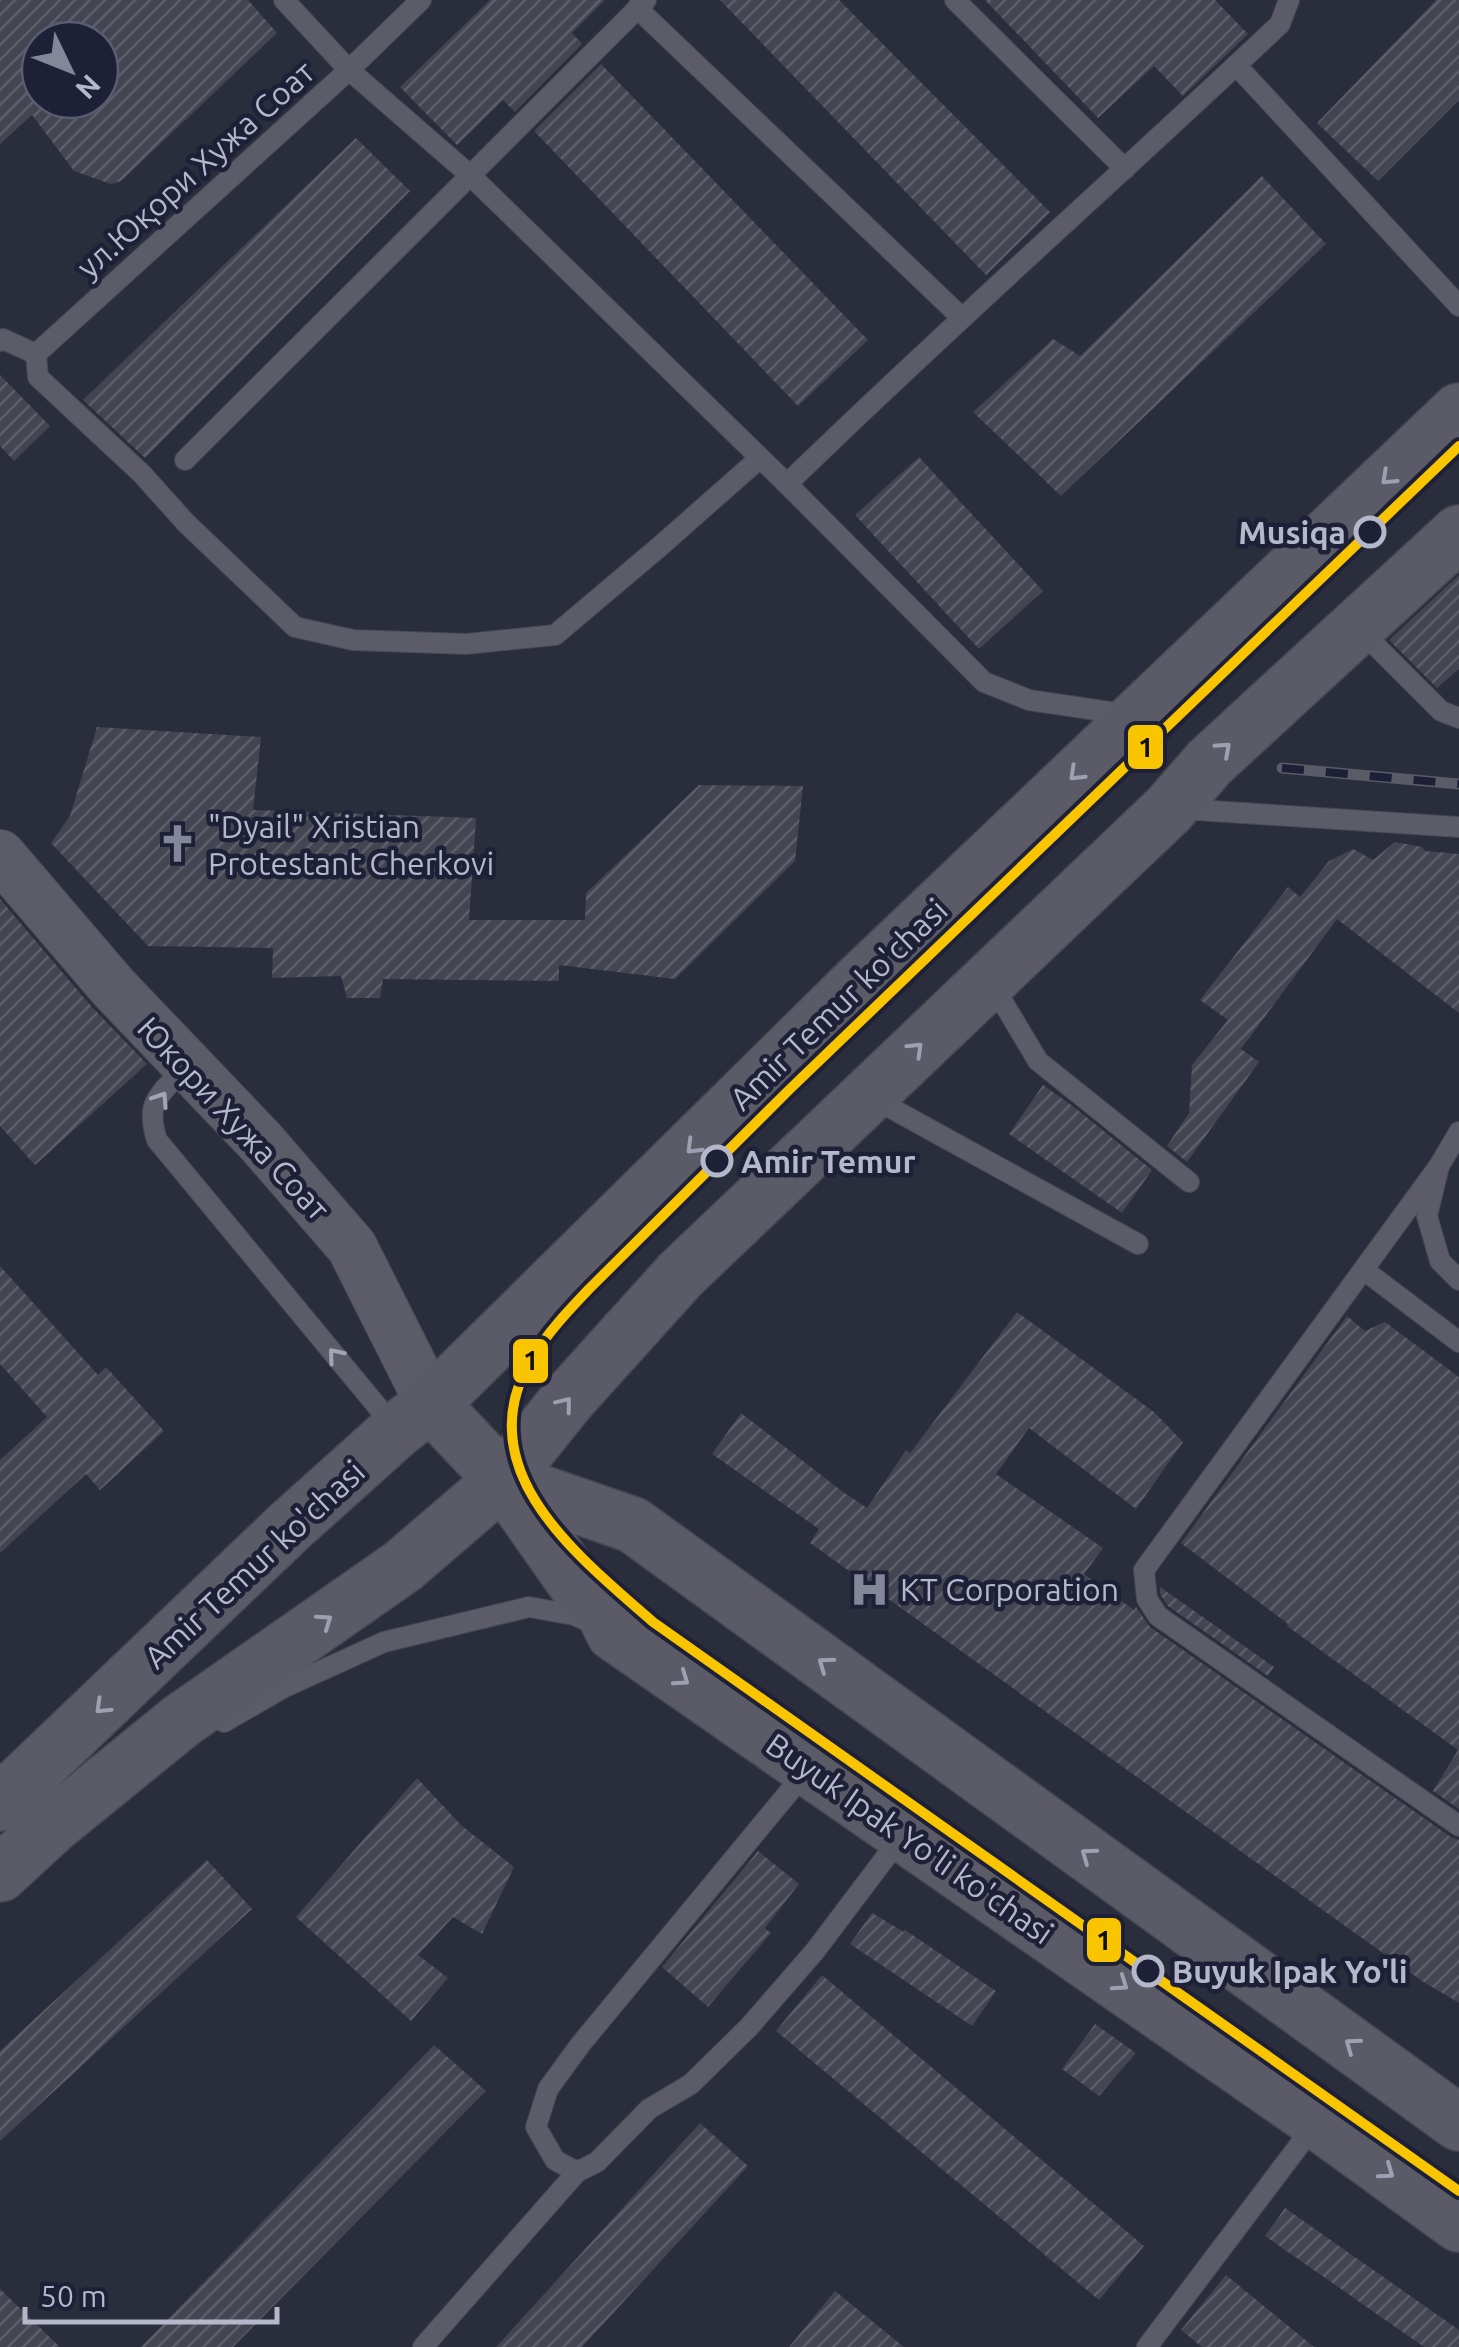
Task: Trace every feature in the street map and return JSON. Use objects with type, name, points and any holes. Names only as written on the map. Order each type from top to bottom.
[{"type":"main road","name":"Amir Temur ko'chasi","points":[[0,1803],[289,1527],[414,1418],[856,984],[1459,411]]},
{"type":"main road","name":"Amir Temur ko'chasi","points":[[0,1874],[52,1826],[181,1721],[403,1566],[503,1480],[569,1398],[680,1275],[1168,809],[1210,762],[1459,533]]},
{"type":"main road","name":"Buyuk Ipak Yo'li ko'chasi","points":[[414,1418],[503,1480],[633,1525],[1459,2123]]},
{"type":"main road","name":"Buyuk Ipak Yo'li ko'chasi","points":[[503,1480],[579,1588],[600,1604],[614,1633],[1317,2121],[1459,2224]]},
{"type":"street","name":"Юкори Хужа Соат","points":[[0,855],[113,987],[261,1142],[352,1246],[414,1418]]},
{"type":"lane","points":[[284,0],[350,70],[471,176],[984,682],[1029,700],[1137,716]]},
{"type":"lane","name":"ул.Юқори Хужа Соат","points":[[36,354],[350,70],[421,0]]},
{"type":"lane","points":[[955,0],[1126,168]]},
{"type":"lane","points":[[787,484],[1280,24],[1289,0]]},
{"type":"lane","points":[[184,460],[641,4],[962,317]]},
{"type":"lane","points":[[1236,65],[1455,294]]},
{"type":"lane","points":[[0,341],[36,354],[38,376],[295,627],[353,640],[466,644],[555,636],[760,458]]},
{"type":"lane","points":[[1358,628],[1441,711],[1459,718]]},
{"type":"lane","points":[[1168,809],[1459,827]]},
{"type":"lane","points":[[990,979],[1038,1061],[1189,1182]]},
{"type":"lane","points":[[187,1066],[156,1101],[150,1118],[158,1140],[414,1418]]},
{"type":"lane","points":[[868,1095],[1138,1244]]},
{"type":"lane","points":[[1459,1132],[1439,1166],[1144,1570],[1147,1599],[1158,1616],[1459,1826]]},
{"type":"lane","points":[[1439,1166],[1427,1216],[1440,1260],[1459,1280]]},
{"type":"lane","points":[[1364,1270],[1459,1342]]},
{"type":"lane","points":[[0,1899],[138,1771],[283,1688],[384,1642],[529,1607],[574,1615],[614,1633]]},
{"type":"lane","points":[[577,2172],[555,2160],[536,2127],[548,2090],[809,1767]]},
{"type":"lane","points":[[423,2347],[577,2172],[597,2162],[649,2110],[691,2084],[750,2027],[815,1951],[904,1833]]},
{"type":"lane","points":[[1147,2347],[1317,2121]]},
{"type":"building","points":[[0,0],[248,0],[277,33],[121,181],[111,184],[74,171],[36,120],[120,120],[120,20],[20,20],[20,120],[26,120],[0,144]]},
{"type":"building","points":[[490,0],[605,0],[572,33],[582,44],[515,112],[503,100],[457,145],[400,87]]},
{"type":"building","points":[[720,0],[839,0],[1050,212],[986,275]]},
{"type":"building","points":[[985,0],[1215,0],[1248,34],[1183,96],[1154,66],[1098,118]]},
{"type":"building","points":[[1436,0],[1459,0],[1459,100],[1378,181],[1317,123]]},
{"type":"building","points":[[601,64],[868,340],[798,406],[534,131]]},
{"type":"building","points":[[356,138],[410,191],[145,458],[83,400]]},
{"type":"building","points":[[1262,176],[1326,244],[1061,496],[973,412],[1053,339],[1080,356]]},
{"type":"building","points":[[0,375],[50,426],[14,461],[0,446]]},
{"type":"building","points":[[919,457],[1043,591],[979,649],[855,515]]},
{"type":"building","points":[[1459,575],[1459,669],[1437,688],[1389,640]]},
{"type":"building","points":[[97,727],[261,737],[253,810],[476,818],[469,920],[585,920],[586,893],[699,785],[803,786],[795,861],[675,979],[559,965],[559,981],[383,979],[380,998],[347,998],[341,976],[272,978],[273,948],[148,946],[51,843],[70,816]]},
{"type":"building","points":[[1395,842],[1425,851],[1459,854],[1459,1013],[1337,919],[1241,1049],[1259,1062],[1187,1162],[1167,1146],[1189,1113],[1192,1065],[1228,1020],[1200,1000],[1288,887],[1300,897],[1329,861],[1353,849],[1373,860]]},
{"type":"building","points":[[0,899],[91,1006],[147,1064],[35,1165],[0,1126]]},
{"type":"building","points":[[1043,1085],[1152,1170],[1122,1213],[1009,1134]]},
{"type":"building","points":[[0,1266],[98,1375],[106,1367],[164,1431],[100,1490],[86,1474],[0,1553],[0,1460],[47,1417],[0,1364]]},
{"type":"building","points":[[1017,1312],[1154,1412],[1183,1442],[1136,1509],[1029,1428],[996,1474],[1103,1548],[1084,1574],[1134,1610],[1136,1607],[1150,1627],[1459,1840],[1459,2003],[1422,1981],[810,1543],[819,1529],[712,1454],[741,1413],[867,1508],[906,1450],[910,1453]]},
{"type":"building","points":[[1347,1316],[1365,1331],[1385,1322],[1459,1377],[1459,1809],[1433,1791],[1458,1750],[1287,1626],[1181,1543]]},
{"type":"building","points":[[1160,1587],[1274,1667],[1268,1676],[1168,1606]]},
{"type":"building","points":[[417,1778],[462,1826],[514,1867],[482,1934],[453,1917],[418,1955],[448,1978],[411,2021],[296,1917]]},
{"type":"building","points":[[758,1851],[799,1884],[765,1928],[771,1933],[708,2007],[662,1967]]},
{"type":"building","points":[[207,1860],[252,1909],[0,2141],[0,2051]]},
{"type":"building","points":[[872,1913],[905,1930],[996,1991],[972,2026],[850,1944]]},
{"type":"building","points":[[822,1975],[1144,2246],[1099,2300],[776,2031]]},
{"type":"building","points":[[1095,2024],[1136,2053],[1099,2096],[1062,2069]]},
{"type":"building","points":[[434,2045],[486,2091],[233,2347],[141,2347]]},
{"type":"building","points":[[700,2123],[748,2166],[582,2347],[496,2347]]},
{"type":"building","points":[[1285,2208],[1459,2330],[1459,2347],[1424,2347],[1265,2236]]},
{"type":"building","points":[[1226,2275],[1314,2347],[1202,2347],[1181,2330]]},
{"type":"building","points":[[0,2289],[60,2347],[0,2347]]},
{"type":"building","points":[[835,2291],[904,2347],[789,2347]]},
{"type":"railway","points":[[1282,768],[1459,784]]},
{"type":"transit line","name":"1","points":[[1459,446],[791,1088],[590,1288],[531,1360],[515,1400],[512,1438],[522,1474],[540,1508],[565,1540],[653,1622],[1459,2191]]},
{"type":"place","name":"Musiqa","points":[[1370,532]]},
{"type":"place","name":"\"Dyail\" Xristian Protestant Cherkovi","points":[[178,844]]},
{"type":"place","name":"Amir Temur","points":[[717,1161]]},
{"type":"place","name":"KT Corporation","points":[[870,1589]]},
{"type":"place","name":"Buyuk Ipak Yo'li","points":[[1148,1971]]}]
